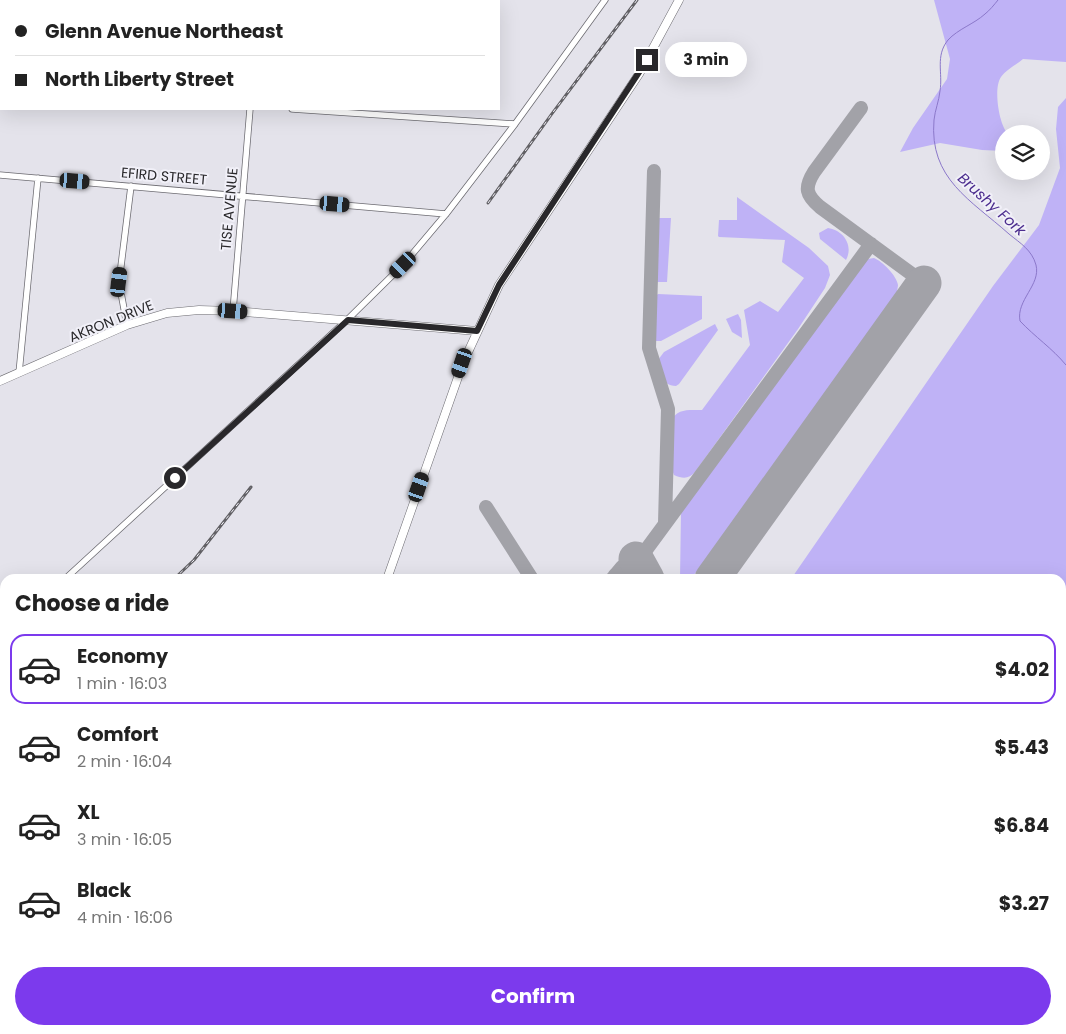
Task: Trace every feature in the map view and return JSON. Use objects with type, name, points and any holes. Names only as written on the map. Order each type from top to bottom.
[{"type":"main road","points":[[388,574],[462,363],[499,285],[639,74],[679,0]]},
{"type":"main road","name":"AKRON DRIVE","points":[[0,381],[127,325],[167,313],[199,310],[233,311],[477,331]]},
{"type":"street","points":[[70,574],[348,320],[403,265],[446,214],[515,124],[605,0]]},
{"type":"street","name":"TISE AVENUE","points":[[233,311],[250,110]]},
{"type":"street","points":[[307,110],[515,124]]},
{"type":"street","name":"EFIRD STREET","points":[[0,175],[446,214]]},
{"type":"street","points":[[20,373],[38,178]]},
{"type":"street","points":[[127,325],[119,282],[131,186]]},
{"type":"shaded area","points":[[934,0],[1066,0],[1066,62],[1023,59],[1001,77],[997,89],[997,97],[1003,125],[995,125],[995,151],[940,143],[900,152],[913,128],[947,79],[950,59]]},
{"type":"shaded area","points":[[1066,98],[1066,574],[794,574],[993,286],[1039,225],[1060,168],[1056,129],[1058,107]]},
{"type":"shaded area","points":[[737,197],[809,248],[828,266],[830,275],[825,288],[798,329],[695,472],[686,478],[680,477],[674,475],[670,464],[671,421],[680,412],[702,410],[750,345],[744,310],[760,301],[778,312],[804,278],[782,262],[785,240],[718,236],[719,220],[737,220]]},
{"type":"shaded area","points":[[657,218],[671,218],[667,282],[655,282]]},
{"type":"shaded area","points":[[828,228],[838,232],[846,239],[849,249],[846,260],[820,239],[819,233]]},
{"type":"shaded area","points":[[874,258],[885,265],[892,273],[898,285],[897,293],[699,569],[694,574],[680,574],[681,511],[858,267],[868,259]]},
{"type":"shaded area","points":[[658,294],[702,296],[702,319],[661,341],[654,341],[655,297]]},
{"type":"shaded area","points":[[738,314],[741,320],[742,338],[732,332],[726,319]]},
{"type":"shaded area","points":[[715,324],[718,330],[679,384],[676,386],[667,383],[662,377],[658,360],[664,352]]},
{"type":"waterway","name":"Brushy Fork","points":[[998,0],[981,18],[952,36],[944,46],[941,58],[941,84],[934,120],[934,140],[938,158],[955,186],[967,199],[1032,255],[1037,272],[1022,306],[1020,321],[1066,365]]},
{"type":"taxiway","points":[[861,108],[814,172],[808,187],[809,195],[820,207],[924,283]]},
{"type":"taxiway","points":[[654,171],[649,348],[668,409],[665,523]]},
{"type":"taxiway","points":[[616,574],[622,567],[643,554],[871,244]]},
{"type":"taxiway","points":[[486,507],[529,574]]},
{"type":"taxiway","points":[[619,574],[628,572],[633,574]]},
{"type":"runway","points":[[716,574],[924,283]]},
{"type":"runway","points":[[636,559],[644,574]]},
{"type":"railway","points":[[488,203],[637,0]]},
{"type":"railway","points":[[179,574],[194,560],[251,487]]},
{"type":"route","points":[[175,478],[348,320],[477,331],[499,285],[647,60]]}]
